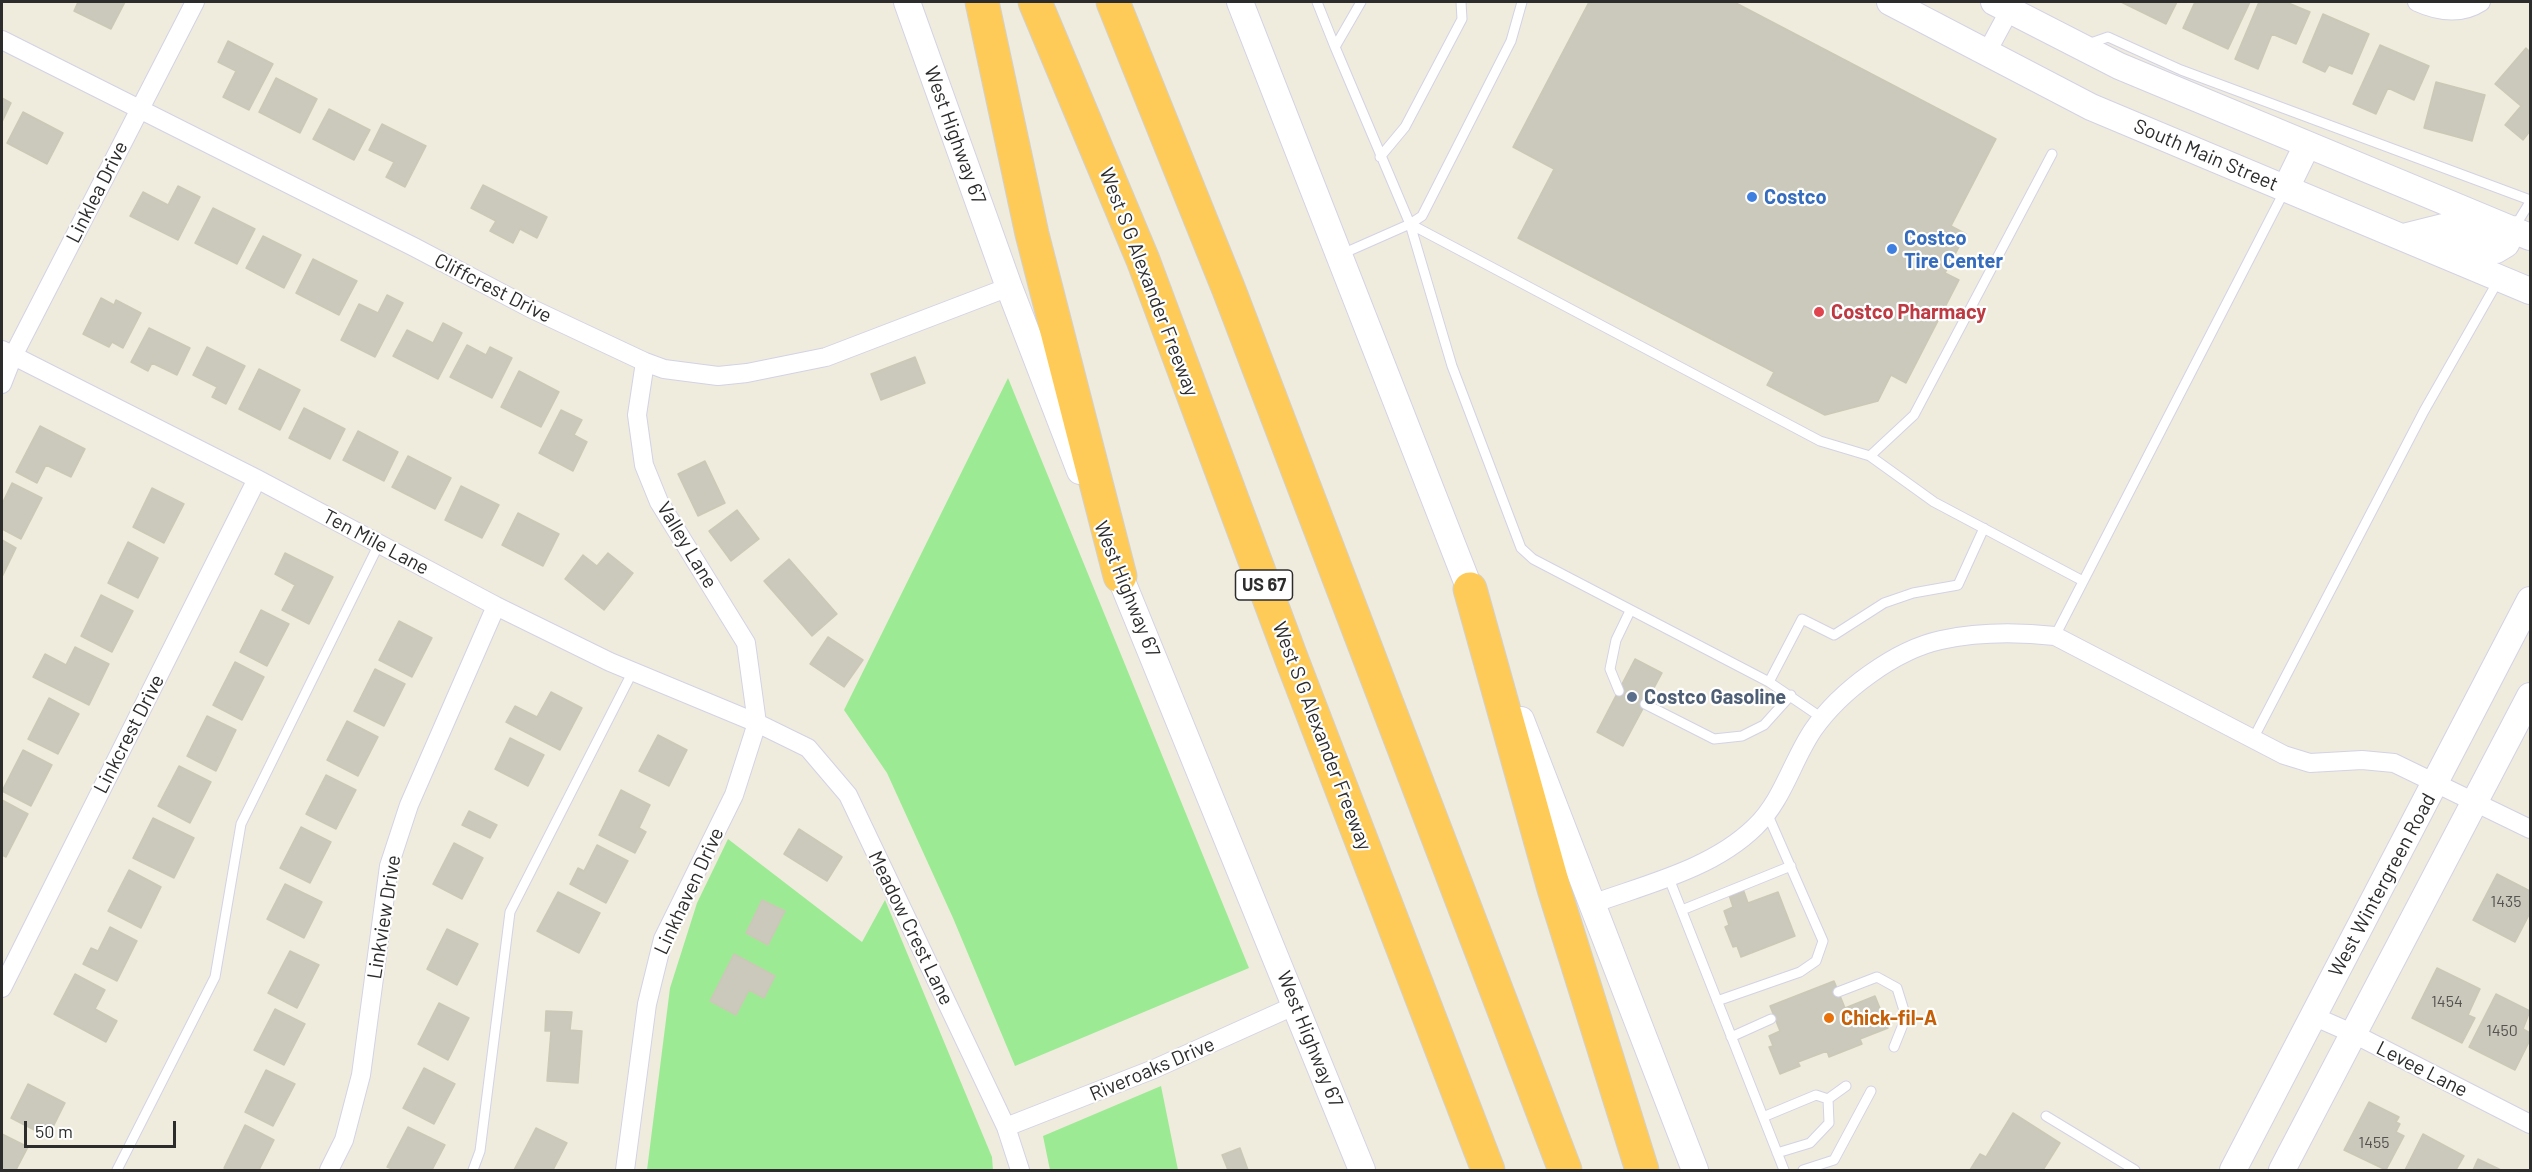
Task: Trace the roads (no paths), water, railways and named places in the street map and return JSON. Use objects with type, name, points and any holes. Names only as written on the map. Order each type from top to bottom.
[{"type":"highway","points":[[982,2],[1032,234],[1120,576]]},
{"type":"highway","name":"West S G Alexander Freeway","points":[[1035,2],[1143,260],[1292,660],[1488,1170]]},
{"type":"highway","points":[[1113,2],[1229,290],[1565,1170]]},
{"type":"highway","points":[[1470,589],[1554,889],[1642,1170]]},
{"type":"main road","name":"West Highway 67","points":[[907,2],[1009,286],[1120,576],[1362,1170]]},
{"type":"main road","points":[[1240,2],[1695,1170]]},
{"type":"main road","name":"South Main Street","points":[[1890,2],[2091,107],[2530,291]]},
{"type":"main road","points":[[2006,4],[2119,66],[2315,140],[2522,233]]},
{"type":"main road","points":[[2286,188],[2315,140]]},
{"type":"main road","points":[[2403,237],[2443,227],[2496,250],[2522,233]]},
{"type":"main road","name":"West Wintergreen Road","points":[[2233,1170],[2530,600]]},
{"type":"main road","points":[[2282,1170],[2530,696]]},
{"type":"street","name":"Linklea Drive","points":[[2,384],[7,353],[195,2]]},
{"type":"street","points":[[2418,2],[2448,11],[2470,9],[2481,2]]},
{"type":"street","points":[[1987,52],[2006,4]]},
{"type":"street","name":"Cliffcrest Drive","points":[[2,40],[414,247],[530,308],[664,369],[718,376],[747,373],[826,357],[1009,286]]},
{"type":"street","name":"Ten Mile Lane","points":[[7,353],[257,479],[496,606],[633,671],[757,723]]},
{"type":"street","name":"Valley Lane","points":[[645,362],[637,415],[644,465],[659,502],[746,643],[757,723]]},
{"type":"street","name":"Linkcrest Drive","points":[[2,988],[257,479]]},
{"type":"street","name":"Linkview Drive","points":[[329,1170],[344,1140],[361,1075],[389,866],[409,805],[496,606]]},
{"type":"street","points":[[1592,904],[1695,866],[1730,849],[1757,826],[1767,812],[1822,718],[1837,700],[1868,676],[1899,656],[1940,640],[1996,634],[2030,633],[2055,636],[2284,755],[2310,763],[2362,760],[2394,763],[2530,829]]},
{"type":"street","name":"Meadow Crest Lane","points":[[757,723],[808,748],[848,795],[1006,1127],[1020,1170]]},
{"type":"street","name":"Linkhaven Drive","points":[[625,1170],[647,1004],[663,939],[734,795],[757,723]]},
{"type":"street","name":"Riveroaks Drive","points":[[1006,1127],[1154,1070],[1296,1005]]},
{"type":"street","name":"Levee Lane","points":[[2313,1016],[2354,1034],[2530,1124]]},
{"type":"lane","points":[[1317,2],[1410,225],[1452,366],[1521,548],[1533,559],[1769,682],[1822,718]]},
{"type":"lane","points":[[1335,47],[1361,2]]},
{"type":"lane","points":[[1380,157],[1405,127],[1462,19],[1461,2]]},
{"type":"lane","points":[[1340,255],[1410,225],[1422,216],[1511,41],[1522,2]]},
{"type":"lane","points":[[2081,47],[2108,37],[2181,70],[2530,201],[2522,233]]},
{"type":"lane","points":[[2315,140],[2337,129]]},
{"type":"lane","points":[[1870,456],[1914,415],[2052,154]]},
{"type":"lane","points":[[2055,636],[2286,188]]},
{"type":"lane","points":[[1410,225],[1820,441],[1870,456],[1934,502],[2083,581]]},
{"type":"lane","points":[[2253,739],[2424,411],[2500,277]]},
{"type":"lane","points":[[1769,682],[1802,619],[1834,635],[1884,603],[1913,593],[1958,585],[1984,528]]},
{"type":"lane","points":[[117,1170],[216,976],[241,824],[379,544]]},
{"type":"lane","points":[[1619,691],[1610,669],[1616,640],[1630,611]]},
{"type":"lane","points":[[473,1170],[480,1151],[510,912],[633,671]]},
{"type":"lane","points":[[1645,704],[1714,739],[1742,736],[1764,725],[1791,695]]},
{"type":"lane","points":[[1717,1001],[1800,972],[1816,961],[1823,941],[1767,812]]},
{"type":"lane","points":[[1682,910],[1791,866]]},
{"type":"lane","points":[[1668,876],[1784,1170]]},
{"type":"lane","points":[[1838,992],[1877,977],[1897,988],[1906,1017],[1894,1047]]},
{"type":"lane","points":[[1731,1037],[1772,1019]]},
{"type":"lane","points":[[1828,1099],[1846,1086]]},
{"type":"lane","points":[[1803,1170],[1834,1161],[1871,1091]]},
{"type":"lane","points":[[1763,1117],[1816,1095],[1828,1099]]},
{"type":"lane","points":[[1777,1153],[1810,1143],[1829,1123],[1828,1099]]},
{"type":"lane","points":[[2046,1116],[2135,1170]]},
{"type":"place","name":"Costco","points":[[1752,197]]},
{"type":"place","name":"Costco Tire Center","points":[[1892,249]]},
{"type":"place","name":"Costco Pharmacy","points":[[1819,312]]},
{"type":"place","name":"Costco Gasoline","points":[[1632,697]]},
{"type":"place","name":"Chick-fil-A","points":[[1829,1018]]}]
